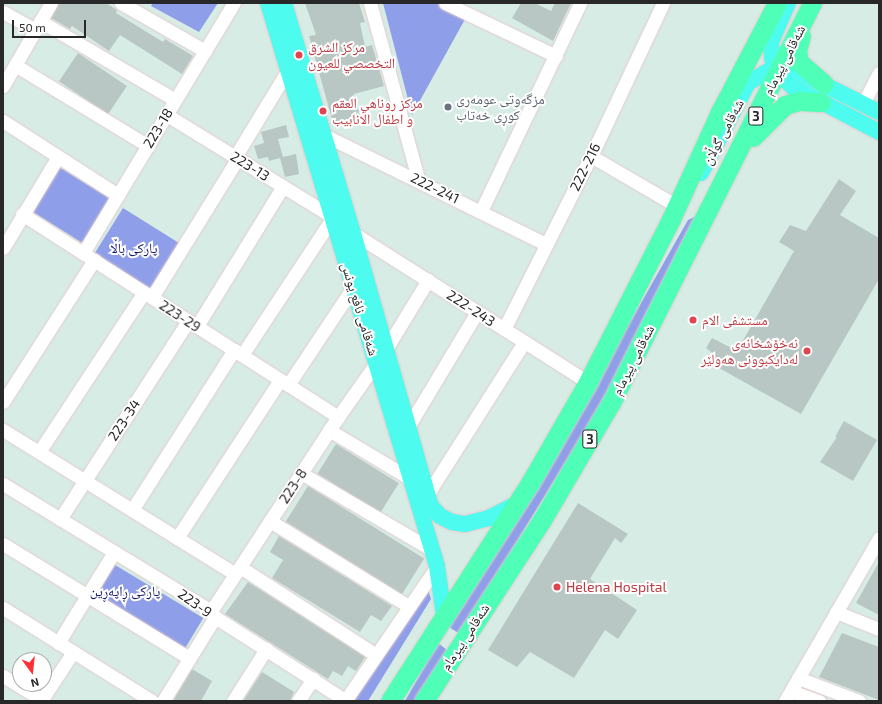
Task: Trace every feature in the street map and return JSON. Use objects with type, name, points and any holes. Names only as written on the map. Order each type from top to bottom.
[{"type":"highway","name":"شەقامی پیرمام","points":[[390,701],[517,504],[588,382],[677,206],[720,112],[777,3]]},
{"type":"highway","name":"شەقامی پیرمام","points":[[428,696],[542,520],[611,403],[810,7]]},
{"type":"highway","points":[[732,163],[781,108],[823,93],[803,68],[798,59],[798,48],[810,7]]},
{"type":"main road","name":"شەقامی نافع یونس","points":[[268,3],[288,70],[340,214],[353,233],[427,495],[440,516],[452,522],[465,524],[489,518],[517,504]]},
{"type":"main road","name":"شەقامی نافع یونس","points":[[284,3],[322,134],[340,214],[353,287],[437,566],[444,616]]},
{"type":"main road","points":[[788,3],[771,42],[778,70],[792,87],[823,93],[863,104],[879,112]]},
{"type":"main road","name":"شەقامی گوڵان","points":[[677,206],[697,182],[748,83],[758,75],[778,70]]},
{"type":"main road","points":[[823,93],[879,132]]},
{"type":"street","points":[[3,86],[51,3]]},
{"type":"street","points":[[121,3],[139,7],[205,51]]},
{"type":"street","name":"223-18","points":[[83,253],[234,3]]},
{"type":"street","points":[[370,3],[418,180]]},
{"type":"street","points":[[445,3],[556,56]]},
{"type":"street","points":[[481,211],[580,3]]},
{"type":"street","name":"222-216","points":[[504,329],[591,156],[663,3]]},
{"type":"street","points":[[3,12],[38,25],[175,100]]},
{"type":"street","points":[[15,65],[148,146]]},
{"type":"street","points":[[39,452],[148,295],[236,158],[288,70]]},
{"type":"street","points":[[863,104],[879,73]]},
{"type":"street","name":"223-13","points":[[167,115],[283,186],[340,214]]},
{"type":"street","points":[[3,121],[118,195]]},
{"type":"street","name":"222-241","points":[[322,134],[546,244]]},
{"type":"street","points":[[591,156],[677,206]]},
{"type":"street","points":[[3,248],[22,214],[58,157]]},
{"type":"street","name":"223-34","points":[[60,519],[84,481],[192,324],[283,186]]},
{"type":"street","name":"223-29","points":[[22,214],[338,417]]},
{"type":"street","points":[[132,510],[238,353],[340,214]]},
{"type":"street","name":"222-243","points":[[353,233],[588,382]]},
{"type":"street","points":[[3,402],[94,260]]},
{"type":"street","name":"223-8","points":[[163,701],[238,570],[329,430],[386,349],[428,280]]},
{"type":"street","points":[[177,538],[284,382],[353,287]]},
{"type":"street","points":[[408,427],[477,312]]},
{"type":"street","points":[[427,495],[524,342]]},
{"type":"street","points":[[3,430],[177,538],[238,570],[376,655]]},
{"type":"street","points":[[329,430],[411,479]]},
{"type":"street","points":[[301,473],[432,550]]},
{"type":"street","name":"223-9","points":[[3,484],[213,614],[345,700]]},
{"type":"street","points":[[270,521],[408,606]]},
{"type":"street","points":[[819,701],[788,696],[879,538]]},
{"type":"street","points":[[3,544],[85,597],[189,658]]},
{"type":"street","points":[[58,643],[114,552]]},
{"type":"street","points":[[345,700],[408,606],[437,566]]},
{"type":"street","points":[[3,608],[152,701]]},
{"type":"street","points":[[836,612],[879,629]]},
{"type":"street","points":[[233,701],[266,649]]},
{"type":"street","points":[[3,676],[43,701],[73,652]]},
{"type":"street","points":[[798,678],[859,701]]},
{"type":"street","points":[[298,701],[313,679]]},
{"type":"green space","points":[[153,3],[218,3],[199,32],[151,6]]},
{"type":"green space","points":[[383,3],[449,3],[469,12],[412,115]]},
{"type":"green space","points":[[59,167],[110,199],[82,243],[31,211]]},
{"type":"green space","name":"پارکی باڵا","points":[[123,208],[180,244],[150,292],[93,256]]},
{"type":"green space","points":[[698,215],[610,390],[460,634],[449,627],[595,384],[688,220]]},
{"type":"green space","name":"پارکی ڕاپەڕین","points":[[115,565],[203,618],[185,648],[97,595]]},
{"type":"green space","points":[[426,583],[431,599],[368,701],[351,701]]},
{"type":"green space","points":[[438,643],[447,650],[415,701],[405,701]]},
{"type":"building","points":[[59,3],[106,3],[117,10],[116,13],[163,42],[165,39],[193,56],[182,74],[120,35],[109,51],[72,26],[70,29],[51,18]]},
{"type":"building","points":[[305,3],[359,3],[365,22],[360,23],[365,47],[372,45],[384,86],[354,94],[360,116],[333,123],[309,36],[316,35]]},
{"type":"building","points":[[521,3],[535,3],[551,11],[555,3],[571,3],[553,41],[512,18]]},
{"type":"building","points":[[78,53],[127,86],[108,114],[59,81]]},
{"type":"building","points":[[286,125],[289,137],[278,139],[283,157],[296,154],[299,174],[285,177],[280,158],[269,161],[268,157],[258,159],[254,146],[264,143],[261,132]]},
{"type":"building","points":[[839,179],[856,191],[840,215],[879,238],[879,279],[801,414],[712,364],[715,355],[706,348],[712,338],[737,351],[794,251],[779,242],[790,225],[806,231]]},
{"type":"building","points":[[844,421],[877,440],[853,481],[820,462],[837,437],[835,437]]},
{"type":"building","points":[[336,444],[399,483],[380,513],[317,474]]},
{"type":"building","points":[[308,486],[424,559],[402,594],[286,522]]},
{"type":"building","name":"Helena Hospital","points":[[578,503],[628,534],[621,543],[615,538],[590,579],[637,610],[618,639],[605,630],[574,678],[530,652],[517,667],[488,650]]},
{"type":"building","points":[[279,536],[392,606],[381,621],[371,615],[360,632],[272,578],[283,560],[270,552]]},
{"type":"building","points":[[879,562],[879,615],[856,603]]},
{"type":"building","points":[[248,582],[365,657],[356,671],[348,666],[342,676],[333,671],[328,679],[225,614]]},
{"type":"building","points":[[842,633],[879,647],[879,700],[819,677]]},
{"type":"building","points":[[192,669],[212,681],[201,701],[173,701]]},
{"type":"building","points":[[262,672],[294,692],[290,701],[243,701]]},
{"type":"place","name":"مركز الشرق التخصصي للعيون","points":[[299,55]]},
{"type":"place","name":"مزگەوتی عومەری کوڕی خەتاب","points":[[448,107]]},
{"type":"place","name":"مركز روناهي العقم و اطفال الانابيب","points":[[323,111]]},
{"type":"place","name":"مستشفى الام","points":[[693,320]]},
{"type":"place","name":"نەخۆشخانەی لەدایکبوونی هەولێر","points":[[807,351]]},
{"type":"place","name":"Helena Hospital","points":[[557,587]]}]
